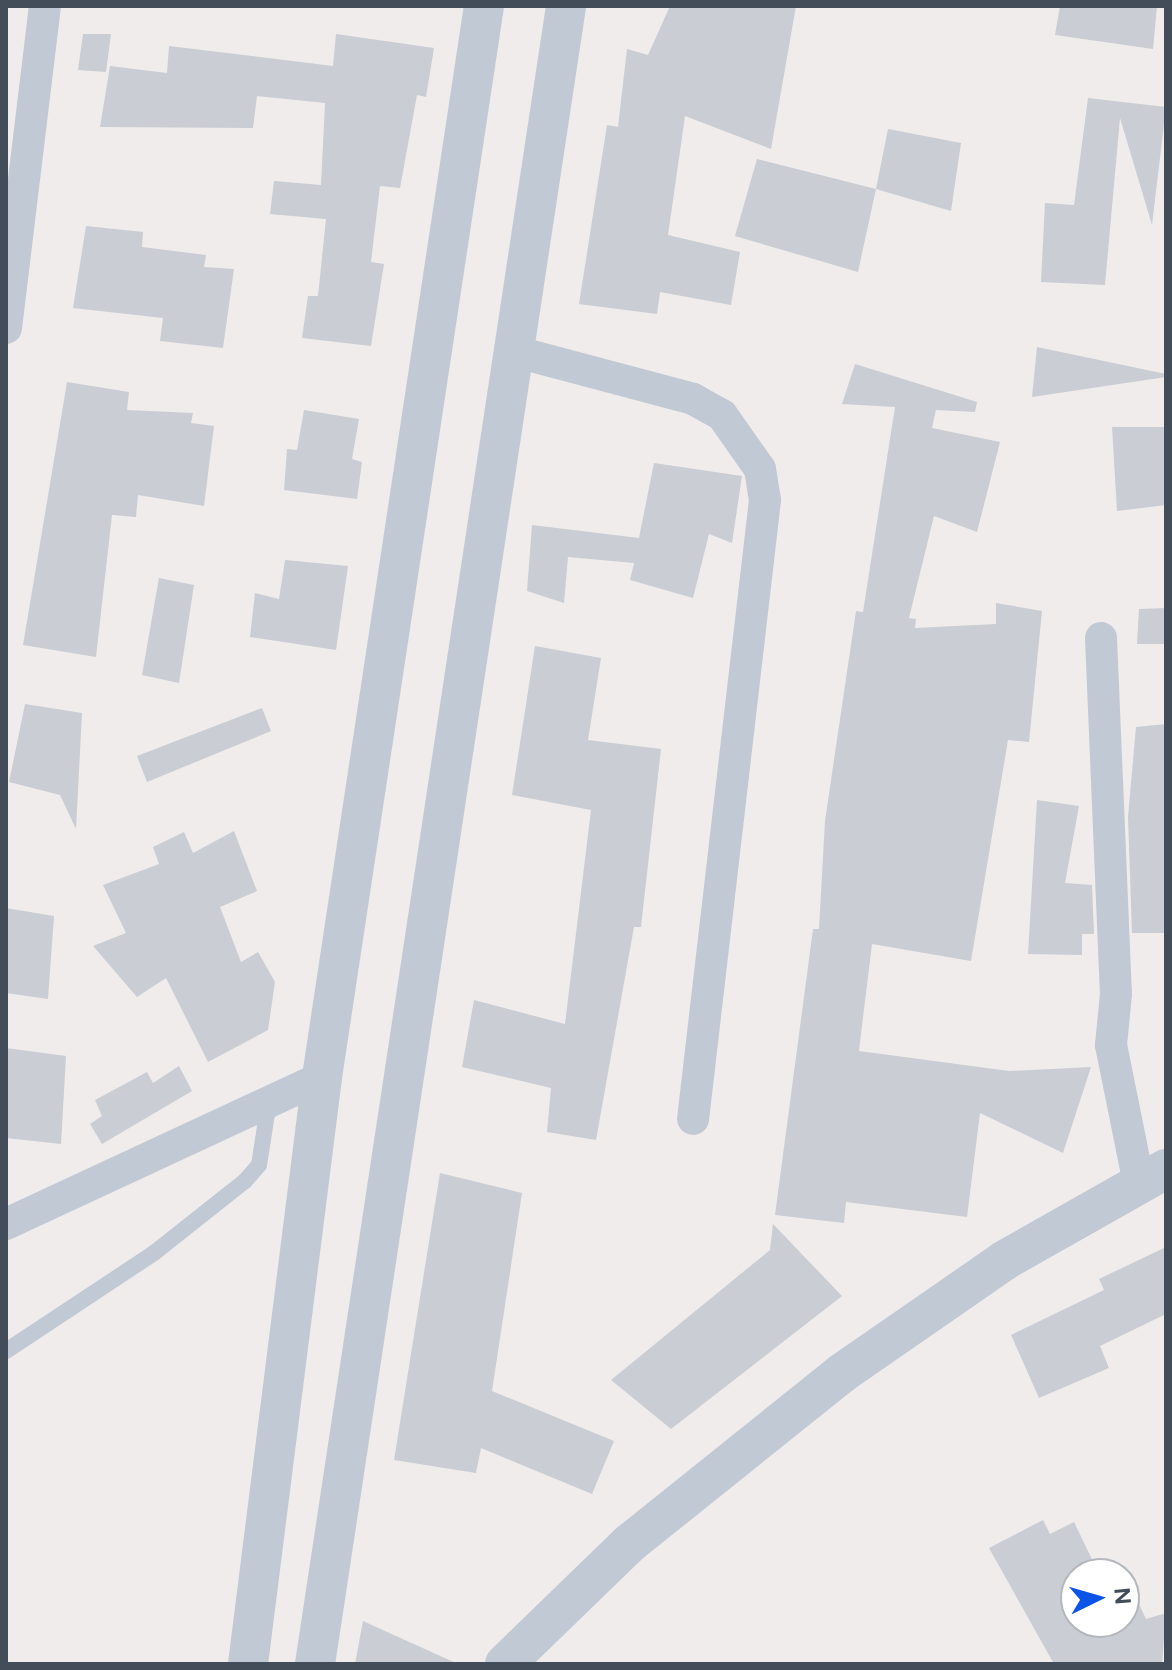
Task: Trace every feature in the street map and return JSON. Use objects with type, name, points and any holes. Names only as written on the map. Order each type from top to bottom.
[{"type":"street","points":[[6,328],[45,6]]},
{"type":"street","points":[[248,1664],[322,1077],[484,6]]},
{"type":"street","points":[[315,1664],[566,6]]},
{"type":"street","points":[[513,351],[693,399],[722,415],[760,469],[765,500],[693,1119]]},
{"type":"street","points":[[505,1664],[630,1543],[842,1373],[1005,1260],[1153,1176],[1111,1045],[1116,994],[1101,638]]},
{"type":"street","points":[[6,1224],[322,1077]]},
{"type":"lane","points":[[6,1351],[154,1253],[245,1181],[259,1165],[269,1100]]},
{"type":"building","points":[[670,6],[796,6],[771,149],[685,116],[668,235],[740,252],[731,305],[660,292],[657,314],[579,304],[607,125],[618,127],[627,49],[648,55]]},
{"type":"building","points":[[1060,6],[1157,6],[1153,49],[1055,35]]},
{"type":"building","points":[[83,34],[111,34],[106,72],[78,70]]},
{"type":"building","points":[[336,34],[434,48],[426,97],[417,95],[400,188],[380,186],[371,262],[384,264],[371,346],[302,338],[308,296],[318,296],[326,219],[270,214],[274,181],[321,185],[325,103],[257,96],[253,128],[100,127],[110,66],[167,73],[169,46],[333,66]]},
{"type":"building","points":[[1088,98],[1166,107],[1152,225],[1120,118],[1105,285],[1041,282],[1045,203],[1074,205]]},
{"type":"building","points":[[888,129],[961,143],[951,211],[876,189]]},
{"type":"building","points":[[757,159],[876,189],[858,272],[735,236]]},
{"type":"building","points":[[86,226],[143,232],[142,247],[206,255],[204,267],[234,269],[223,348],[160,341],[163,318],[73,308]]},
{"type":"building","points":[[1037,347],[1166,374],[1166,377],[1032,397]]},
{"type":"building","points":[[855,364],[977,402],[975,412],[936,410],[932,428],[1000,442],[977,532],[934,516],[909,618],[916,619],[915,628],[996,624],[996,603],[1042,611],[1029,742],[1008,740],[971,961],[872,944],[859,1051],[1009,1071],[1091,1067],[1063,1153],[980,1113],[967,1217],[846,1202],[844,1223],[775,1215],[813,929],[819,929],[825,821],[856,611],[863,612],[895,407],[842,404]]},
{"type":"building","points":[[67,382],[129,392],[127,410],[193,413],[191,423],[214,426],[204,506],[138,495],[136,517],[112,515],[96,657],[23,645]]},
{"type":"building","points":[[304,410],[359,419],[352,459],[362,462],[357,499],[284,490],[287,449],[297,450]]},
{"type":"building","points":[[1112,427],[1166,427],[1166,505],[1117,511]]},
{"type":"building","points":[[654,463],[742,476],[732,543],[709,534],[693,598],[630,580],[634,563],[568,557],[564,603],[527,591],[532,525],[639,538]]},
{"type":"building","points":[[285,560],[348,566],[336,650],[250,637],[255,593],[279,599]]},
{"type":"building","points":[[159,578],[194,585],[179,683],[142,675]]},
{"type":"building","points":[[1166,608],[1166,644],[1137,644],[1139,609]]},
{"type":"building","points":[[535,646],[601,658],[588,740],[661,749],[641,927],[634,927],[596,1140],[547,1132],[551,1088],[462,1067],[474,1000],[565,1024],[591,810],[512,795]]},
{"type":"building","points":[[25,704],[82,713],[76,829],[60,795],[9,782]]},
{"type":"building","points":[[262,708],[271,731],[147,782],[137,756]]},
{"type":"building","points":[[1166,724],[1166,933],[1132,933],[1128,817],[1136,727]]},
{"type":"building","points":[[1037,800],[1079,806],[1065,883],[1092,885],[1094,934],[1082,934],[1082,955],[1028,954]]},
{"type":"building","points":[[234,831],[257,891],[220,907],[241,962],[258,952],[275,982],[268,1030],[208,1062],[166,978],[137,997],[93,946],[126,933],[103,885],[159,864],[153,847],[184,832],[193,853]]},
{"type":"building","points":[[6,908],[54,916],[48,999],[6,993]]},
{"type":"building","points":[[6,1048],[66,1056],[61,1144],[6,1138]]},
{"type":"building","points":[[179,1066],[192,1091],[102,1144],[90,1124],[102,1116],[95,1100],[147,1072],[153,1083]]},
{"type":"building","points":[[440,1173],[522,1193],[492,1391],[614,1441],[592,1494],[481,1448],[476,1473],[394,1460]]},
{"type":"building","points":[[773,1224],[842,1296],[671,1429],[611,1380],[770,1250]]},
{"type":"building","points":[[1166,1247],[1166,1314],[1100,1346],[1109,1368],[1039,1398],[1011,1335],[1104,1290],[1099,1279]]},
{"type":"building","points":[[1043,1520],[1050,1534],[1074,1522],[1091,1558],[1060,1558],[1060,1638],[1140,1638],[1140,1606],[1146,1619],[1166,1613],[1162,1664],[1054,1664],[989,1548]]},
{"type":"building","points":[[363,1621],[458,1664],[355,1664]]}]
